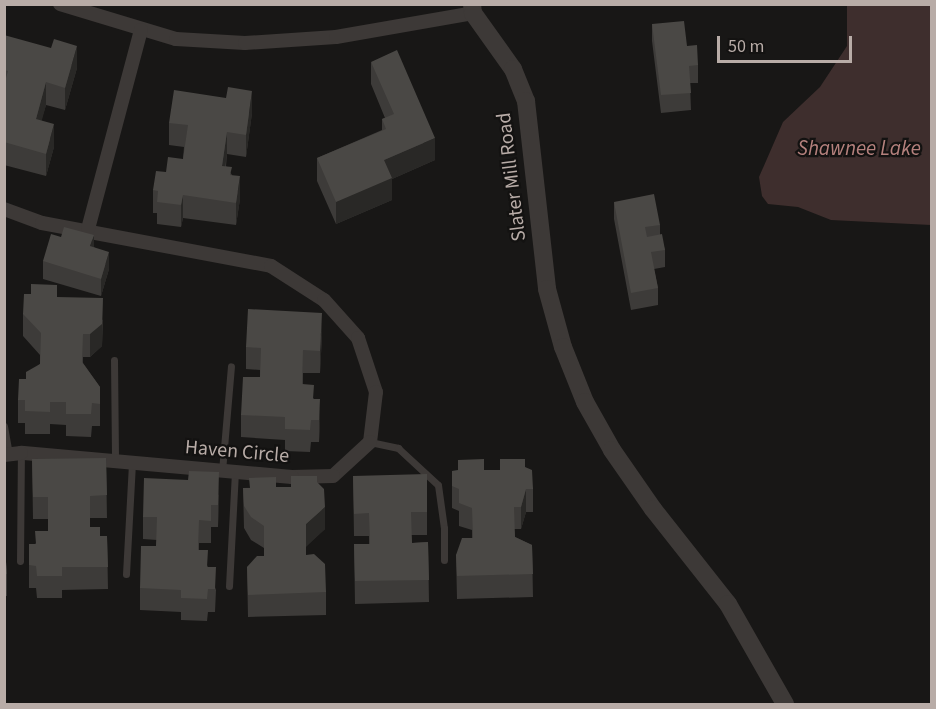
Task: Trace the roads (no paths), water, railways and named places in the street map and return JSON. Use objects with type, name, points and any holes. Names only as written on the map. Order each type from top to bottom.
[{"type":"street","name":"Slater Mill Road","points":[[60,4],[176,39],[245,43],[336,37],[473,9],[513,69],[526,101],[547,289],[563,347],[585,402],[612,450],[647,501],[728,604],[784,705]]},
{"type":"street","points":[[88,229],[141,30]]},
{"type":"street","points":[[4,209],[42,223],[88,229],[271,266],[324,300],[358,338],[376,392],[370,442]]},
{"type":"street","name":"Haven Circle","points":[[11,454],[228,471],[333,476],[370,442]]},
{"type":"lane","points":[[114,360],[115,461]]},
{"type":"lane","points":[[229,586],[228,471],[231,366]]},
{"type":"lane","points":[[4,426],[11,454],[20,561]]},
{"type":"lane","points":[[370,442],[398,448],[438,485],[444,528],[444,560]]},
{"type":"lane","points":[[126,574],[132,463]]},
{"type":"water","name":"Shawnee Lake","points":[[847,5],[931,5],[931,225],[831,220],[798,207],[768,204],[762,196],[759,177],[783,122],[820,87],[847,46]]}]
